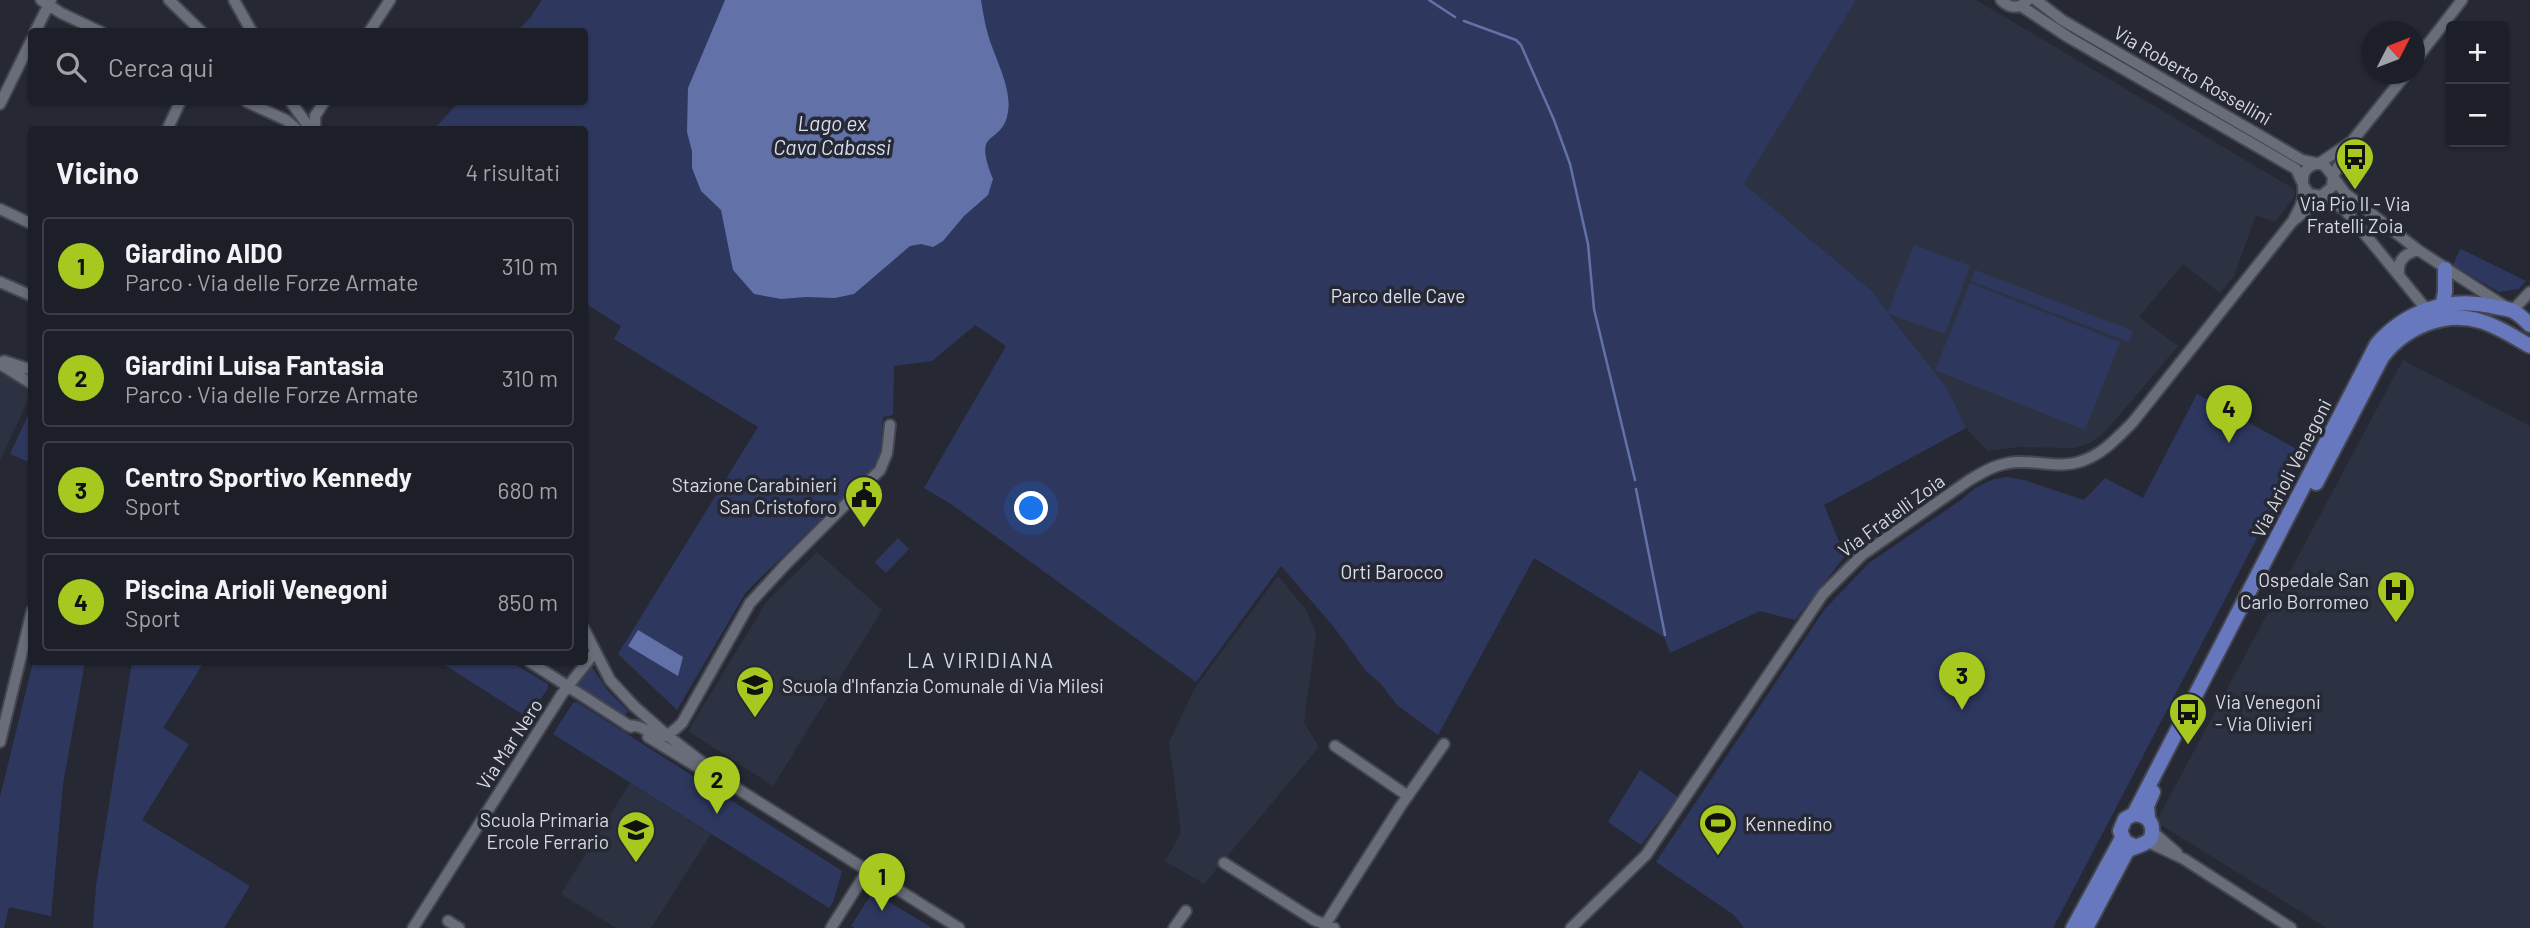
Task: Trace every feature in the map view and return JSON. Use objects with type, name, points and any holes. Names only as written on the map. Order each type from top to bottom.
[{"type":"main road","points":[[2443,305],[2445,269]]},
{"type":"main road","points":[[2433,315],[2443,305],[2478,303],[2524,317]]},
{"type":"main road","name":"Via Arioli Venegoni","points":[[2140,832],[2150,799],[2390,346],[2433,315],[2472,318],[2530,346]]},
{"type":"main road","points":[[2506,333],[2524,317]]},
{"type":"main road","points":[[2073,928],[2140,832]]},
{"type":"main road","points":[[2086,928],[2140,832]]},
{"type":"street","points":[[169,0],[198,28]]},
{"type":"street","points":[[372,28],[390,0]]},
{"type":"street","name":"Via Roberto Rossellini","points":[[2001,0],[2011,6],[2025,3],[2068,37],[2296,169],[2309,194],[2320,196],[2345,210],[2433,315]]},
{"type":"street","name":"Via Roberto Rossellini","points":[[2036,0],[2063,20],[2302,160],[2328,167],[2345,193],[2418,250],[2524,317]]},
{"type":"street","points":[[2425,48],[2462,0]]},
{"type":"street","points":[[237,1],[250,28]]},
{"type":"street","points":[[36,28],[46,2],[93,28]]},
{"type":"street","points":[[0,104],[28,47]]},
{"type":"street","name":"Via Fratelli Zoia","points":[[2292,222],[2331,189],[2334,177],[2353,141],[2398,84]]},
{"type":"street","points":[[169,126],[179,105]]},
{"type":"street","points":[[266,108],[282,112],[288,105]]},
{"type":"street","points":[[292,105],[310,126]]},
{"type":"street","points":[[314,126],[315,116],[322,105]]},
{"type":"street","points":[[266,108],[294,126]]},
{"type":"street","points":[[299,114],[315,116]]},
{"type":"street","name":"Via Fratelli Zoia","points":[[1572,928],[1646,855],[1823,594],[1847,567],[1988,469],[2022,462],[2073,463],[2087,459],[2107,447],[2133,422],[2292,222],[2303,201],[2302,183],[2305,171],[2353,141]]},
{"type":"street","points":[[0,209],[28,221]]},
{"type":"street","points":[[2399,273],[2400,262],[2404,256],[2418,250]]},
{"type":"street","points":[[0,282],[28,294]]},
{"type":"street","points":[[2524,317],[2530,292]]},
{"type":"street","points":[[0,362],[28,369]]},
{"type":"street","points":[[0,362],[28,381]]},
{"type":"street","points":[[627,725],[642,727],[657,736],[668,736],[689,713],[750,603],[880,470],[887,453],[891,425]]},
{"type":"street","points":[[0,742],[28,627]]},
{"type":"street","points":[[588,637],[620,693],[668,736],[733,786],[960,928]]},
{"type":"street","name":"Via Mar Nero","points":[[588,660],[595,652]]},
{"type":"street","points":[[535,665],[627,725],[733,786]]},
{"type":"street","name":"Via Mar Nero","points":[[413,928],[567,686],[584,665]]},
{"type":"street","points":[[653,724],[670,724],[689,713]]},
{"type":"street","points":[[1224,863],[1328,927],[1408,796],[1444,744]]},
{"type":"street","points":[[1335,746],[1408,796]]},
{"type":"street","points":[[2140,832],[2291,928]]},
{"type":"street","points":[[831,928],[867,871]]},
{"type":"street","points":[[1174,928],[1186,911]]},
{"type":"street","points":[[448,921],[459,928]]},
{"type":"shaded area","points":[[1856,0],[1976,0],[2294,189],[2292,200],[2275,222],[2256,215],[2234,276],[2220,293],[2183,264],[2139,317],[2178,346],[2106,431],[2090,443],[2075,448],[2018,447],[1988,451],[1966,428],[1947,388],[1872,291],[1744,184]]},
{"type":"shaded area","name":"Ospedale San Carlo Borromeo","points":[[2403,360],[2530,426],[2530,928],[2327,928],[2156,822]]},
{"type":"shaded area","points":[[0,365],[28,382],[28,400],[0,461]]},
{"type":"shaded area","points":[[817,552],[882,610],[773,786],[688,731],[767,601]]},
{"type":"shaded area","points":[[1278,576],[1306,610],[1316,633],[1304,723],[1319,747],[1204,884],[1165,861],[1181,833],[1169,742],[1195,688]]},
{"type":"shaded area","name":"Scuola Primaria Ercole Ferrario","points":[[630,783],[711,834],[651,928],[616,928],[561,894]]},
{"type":"green space","name":"Parco delle Cave","points":[[542,0],[1856,0],[1744,184],[1872,291],[1888,312],[1914,245],[1970,266],[1945,334],[1889,314],[1947,388],[1966,428],[1824,505],[1845,556],[1795,620],[1760,611],[1670,653],[1664,637],[1534,558],[1438,735],[1397,705],[1281,566],[1196,682],[951,504],[924,488],[1006,346],[975,325],[932,361],[894,366],[893,415],[883,417],[880,456],[869,473],[746,592],[677,710],[618,654],[758,427],[614,339],[621,326],[588,305],[588,126],[437,126],[456,105],[588,105],[588,28],[520,28]]},
{"type":"green space","points":[[2460,249],[2526,281],[2519,289],[2499,292],[2453,265]]},
{"type":"green space","points":[[1975,270],[2133,331],[2129,342],[1971,281]]},
{"type":"green space","points":[[1970,283],[2120,342],[2085,430],[1935,370]]},
{"type":"green space","points":[[2197,394],[2302,452],[2053,928],[1744,928],[1734,915],[1656,862],[1824,610],[1869,563],[1975,488],[1994,479],[2007,477],[2024,480],[2084,500],[2105,478],[2143,498]]},
{"type":"green space","points":[[28,415],[28,462],[10,454]]},
{"type":"green space","points":[[898,538],[909,549],[886,573],[875,562]]},
{"type":"green space","points":[[32,665],[84,665],[63,784],[51,916],[9,907],[4,928],[0,928],[0,797]]},
{"type":"green space","points":[[132,665],[202,665],[163,728],[189,744],[142,820],[250,886],[224,928],[93,928],[96,886]]},
{"type":"green space","points":[[445,665],[516,665],[548,684],[528,718]]},
{"type":"green space","points":[[591,666],[608,691],[628,711],[625,716],[575,683]]},
{"type":"green space","points":[[577,702],[842,871],[829,908],[553,734],[573,703]]},
{"type":"green space","points":[[1640,770],[1678,797],[1641,845],[1608,822]]},
{"type":"green space","points":[[876,894],[932,928],[851,926],[870,896]]},
{"type":"water","name":"Lago ex Cava Cabassi","points":[[725,0],[981,0],[1009,103],[1005,123],[986,144],[987,162],[993,179],[988,195],[964,216],[943,241],[933,247],[921,244],[910,246],[854,294],[835,298],[781,299],[754,294],[733,270],[721,210],[701,191],[692,168],[692,151],[687,132],[688,88]]},
{"type":"water","points":[[638,630],[683,657],[678,676],[628,646]]},
{"type":"waterway","points":[[1429,0],[1455,17]]},
{"type":"waterway","points":[[1464,21],[1516,40],[1521,45],[1554,120],[1570,164],[1588,244],[1594,309],[1635,480]]},
{"type":"waterway","points":[[1636,489],[1665,635]]},
{"type":"place","name":"Via Pio II - Via Fratelli Zoia","points":[[2355,191]]},
{"type":"place","name":"Piscina Arioli Venegoni","points":[[2229,443]]},
{"type":"place","name":"Stazione Carabinieri San Cristoforo","points":[[864,529]]},
{"type":"place","name":"Ospedale San Carlo Borromeo","points":[[2396,624]]},
{"type":"place","name":"Centro Sportivo Kennedy","points":[[1962,710]]},
{"type":"place","name":"Scuola d'Infanzia Comunale di Via Milesi","points":[[755,719]]},
{"type":"place","name":"Via Venegoni - Via Olivieri","points":[[2188,746]]},
{"type":"place","name":"Giardini Luisa Fantasia","points":[[717,814]]},
{"type":"place","name":"Kennedino","points":[[1718,857]]},
{"type":"place","name":"Scuola Primaria Ercole Ferrario","points":[[636,864]]},
{"type":"place","name":"Giardino AIDO","points":[[882,911]]},
{"type":"district","name":"LA VIRIDIANA","points":[[981,659]]},
{"type":"park label","name":"Orti Barocco","points":[[1392,571]]}]
